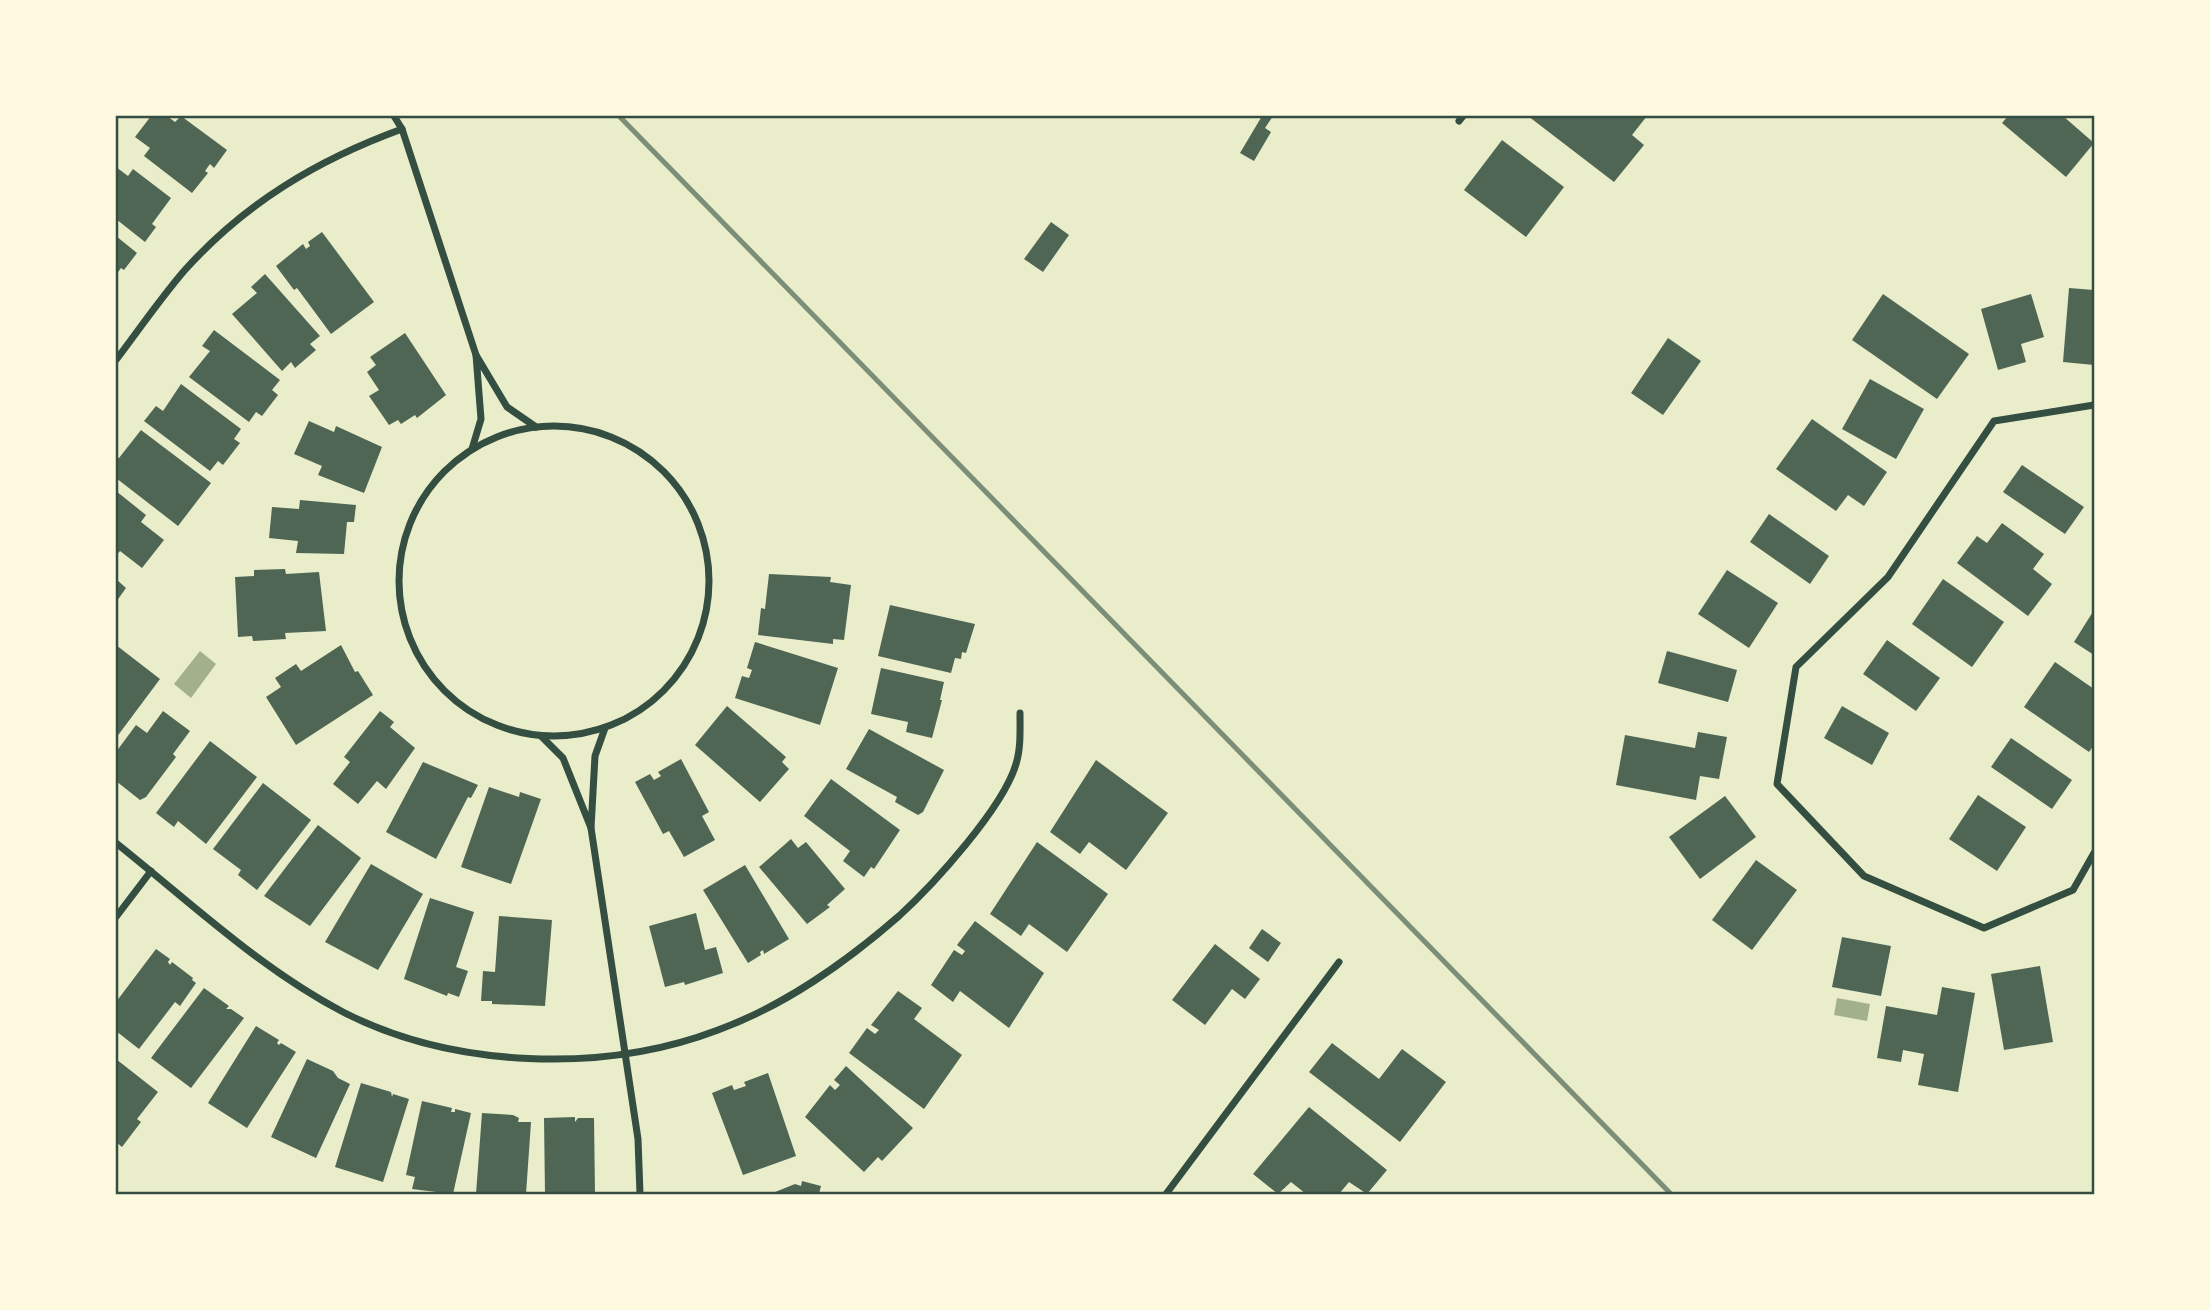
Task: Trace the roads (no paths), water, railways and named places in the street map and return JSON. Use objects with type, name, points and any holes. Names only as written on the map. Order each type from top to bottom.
[{"type":"street","points":[[394,116],[402,130],[476,355],[507,407],[536,427]]},
{"type":"street","points":[[402,116],[402,130]]},
{"type":"street","points":[[116,360],[183,273],[262,198],[326,160],[402,130]]},
{"type":"street","points":[[472,450],[481,419],[476,355]]},
{"type":"street","points":[[2095,405],[1994,421],[1888,578],[1796,667],[1777,784],[1864,876],[1984,928],[2073,890],[2095,853]]},
{"type":"street","points":[[536,427],[586,429],[633,448],[671,480],[686,500],[705,546],[708,596],[703,621],[683,667],[649,703],[628,718],[605,728],[569,736],[541,736],[500,727],[469,712],[442,690],[428,672],[406,632],[400,598],[400,563],[407,529],[423,498],[445,471],[472,450],[503,435],[536,427]]},
{"type":"street","points":[[116,843],[289,979],[345,1013],[381,1028],[461,1052],[511,1058],[570,1058],[625,1053],[676,1043],[718,1030],[764,1009],[805,988],[883,929],[921,896],[953,861],[1006,787],[1016,765],[1021,740],[1020,713]]},
{"type":"street","points":[[605,728],[595,756],[591,828],[641,1167],[640,1195]]},
{"type":"street","points":[[541,736],[563,758],[591,828]]},
{"type":"street","points":[[116,917],[151,871]]},
{"type":"street","points":[[1166,1195],[1339,962]]},
{"type":"railway","points":[[619,116],[1671,1194]]}]
